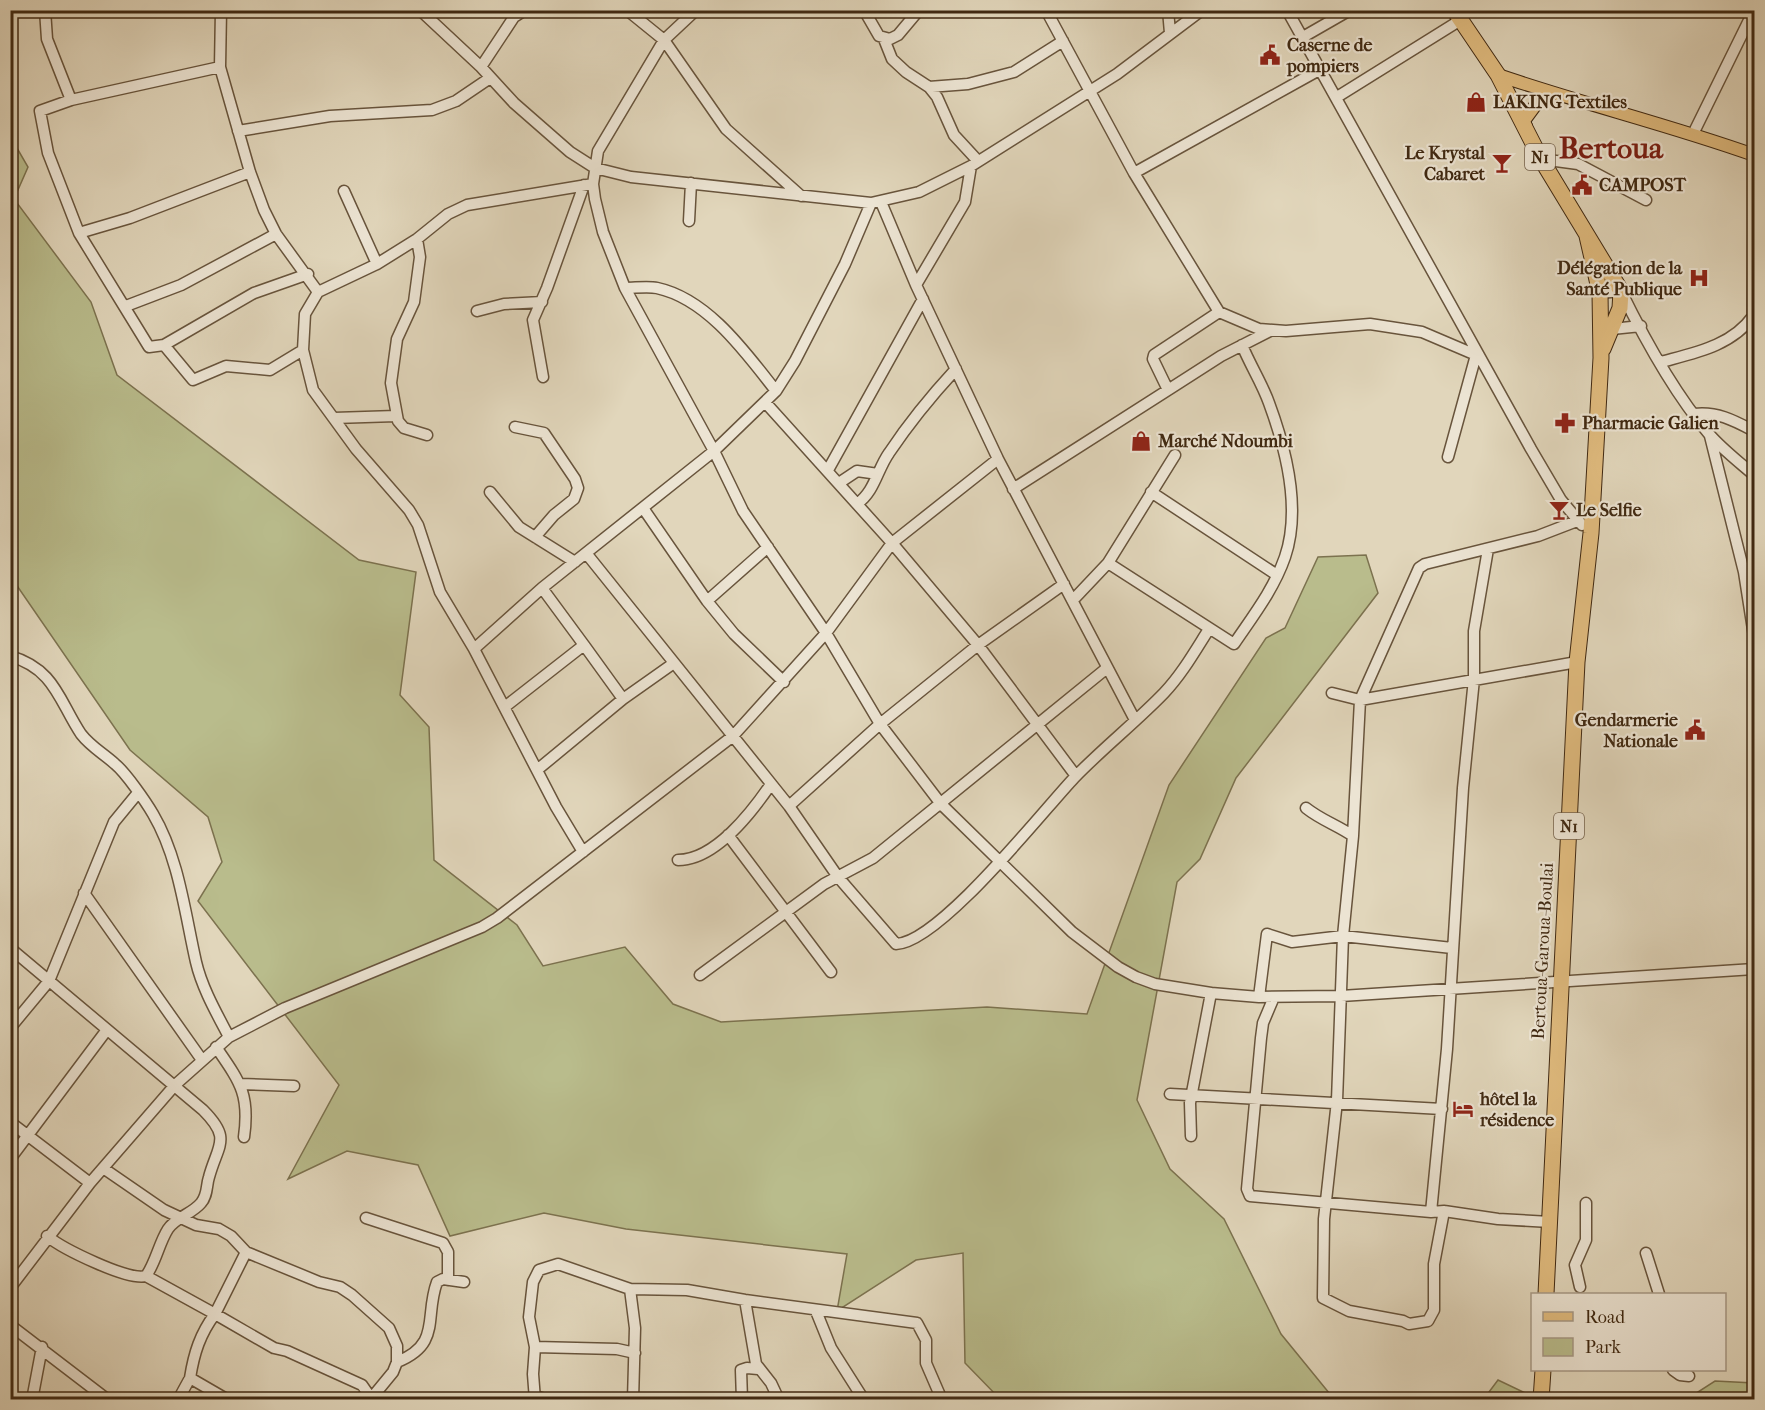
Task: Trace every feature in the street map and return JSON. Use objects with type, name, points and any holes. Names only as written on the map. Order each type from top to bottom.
[{"type":"highway","name":"N1","points":[[1457,16],[1498,75],[1541,159],[1621,291]]},
{"type":"highway","name":"N1","points":[[1587,236],[1600,293]]},
{"type":"highway","name":"Bertoua-Garoua-Boulai","points":[[1607,327],[1620,308],[1621,291]]},
{"type":"highway","name":"Bertoua-Garoua-Boulai","points":[[1546,1293],[1577,662],[1591,533],[1601,358],[1607,327],[1600,293]]},
{"type":"highway","points":[[1541,1400],[1542,1371]]},
{"type":"main road","points":[[1498,75],[1550,93],[1693,134],[1754,155]]},
{"type":"main road","points":[[1526,126],[1523,122],[1529,112],[1550,93]]},
{"type":"street","points":[[45,10],[47,39],[71,100]]},
{"type":"street","points":[[221,10],[220,67],[250,172],[276,234],[308,274],[318,292]]},
{"type":"street","points":[[420,10],[538,124],[595,168],[619,176],[876,203],[919,192],[974,164],[1088,92],[1202,10]]},
{"type":"street","points":[[481,67],[514,17],[525,10]]},
{"type":"street","points":[[627,10],[664,40],[726,129],[801,196]]},
{"type":"street","points":[[543,378],[532,324],[589,184],[598,151],[664,40],[696,10]]},
{"type":"street","points":[[864,10],[879,36],[884,39],[892,59],[906,72],[929,87],[937,97],[954,135],[974,164],[965,202],[916,285]]},
{"type":"street","points":[[884,39],[898,35],[919,10]]},
{"type":"street","points":[[1046,10],[1088,92],[1134,173],[1219,312],[1259,329],[1370,324],[1422,332],[1477,354]]},
{"type":"street","points":[[1168,10],[1170,33]]},
{"type":"street","points":[[1287,10],[1477,354],[1561,500],[1577,521],[1591,533]]},
{"type":"street","points":[[1303,37],[1350,10]]},
{"type":"street","points":[[1693,134],[1754,10]]},
{"type":"street","points":[[1337,97],[1457,16]]},
{"type":"street","points":[[929,87],[968,84],[1014,72],[1063,41]]},
{"type":"street","points":[[220,67],[71,100],[41,110],[48,153],[79,233],[92,257],[126,306],[146,343],[155,348],[265,288],[308,274]]},
{"type":"street","points":[[1134,173],[1321,69]]},
{"type":"street","points":[[238,131],[330,116],[432,110],[456,101],[490,78]]},
{"type":"street","points":[[1661,362],[1712,347],[1744,328],[1754,317],[1754,155]]},
{"type":"street","points":[[1541,159],[1578,164],[1646,200]]},
{"type":"street","points":[[79,233],[130,218],[250,172]]},
{"type":"street","points":[[689,220],[691,183]]},
{"type":"street","points":[[583,852],[537,770],[506,706],[440,592],[418,525],[409,510],[356,449],[313,390],[303,350],[305,314],[318,292],[376,264],[417,239],[448,214],[467,205],[589,184]]},
{"type":"street","points":[[589,184],[603,232],[625,288],[714,452],[743,511],[826,633],[880,724],[941,804],[1072,932],[1118,967],[1155,984],[1211,993],[1258,997],[1341,996],[1450,987],[1755,969]]},
{"type":"street","points":[[344,191],[376,264]]},
{"type":"street","points":[[876,203],[1013,489],[1135,720]]},
{"type":"street","points":[[474,649],[542,588],[714,452],[776,391],[795,361],[876,203]]},
{"type":"street","points":[[126,306],[182,285],[276,234]]},
{"type":"street","points":[[417,239],[420,257],[414,302],[397,339],[392,369],[396,416],[404,428],[427,435]]},
{"type":"street","points":[[625,288],[657,288],[685,299],[715,322],[747,354],[776,391]]},
{"type":"street","points":[[1600,293],[1621,291],[1661,362],[1710,436],[1755,475]]},
{"type":"street","points":[[828,470],[923,299]]},
{"type":"street","points":[[477,311],[504,304],[542,302]]},
{"type":"street","points":[[1168,390],[1153,359],[1154,355],[1219,312]]},
{"type":"street","points":[[1607,327],[1641,326]]},
{"type":"street","points":[[1013,489],[1168,390],[1242,345],[1272,330]]},
{"type":"street","points":[[164,345],[193,380],[226,366],[270,370],[303,350]]},
{"type":"street","points":[[1108,563],[1234,644],[1262,605],[1277,575],[1292,529],[1288,480],[1269,404],[1242,345]]},
{"type":"street","points":[[1448,457],[1477,354]]},
{"type":"street","points":[[857,504],[869,493],[901,436],[956,369]]},
{"type":"street","points":[[765,402],[892,543],[978,645],[1076,776]]},
{"type":"street","points":[[1694,414],[1708,412],[1731,419],[1755,431]]},
{"type":"street","points":[[334,418],[396,416]]},
{"type":"street","points":[[515,427],[544,434],[576,479],[578,488],[574,499],[554,515],[535,537]]},
{"type":"street","points":[[1710,436],[1753,611],[1755,636]]},
{"type":"street","points":[[1073,600],[1108,563],[1176,455]]},
{"type":"street","points":[[10,1288],[47,1236],[90,1183],[175,1085],[216,1047],[229,1037],[285,1008],[482,927],[583,852],[733,736],[826,633],[892,543],[998,459]]},
{"type":"street","points":[[839,483],[857,471],[878,474]]},
{"type":"street","points":[[490,492],[519,527],[575,562]]},
{"type":"street","points":[[1151,492],[1277,575]]},
{"type":"street","points":[[643,508],[707,602],[734,634],[784,682]]},
{"type":"street","points":[[1443,1211],[1434,1264],[1434,1310],[1428,1321],[1409,1324],[1349,1311],[1323,1298],[1326,1203],[1337,1101],[1343,936],[1353,836],[1360,700],[1419,568],[1425,564],[1538,536],[1577,521]]},
{"type":"street","points":[[707,602],[768,548]]},
{"type":"street","points":[[1431,1212],[1442,1109],[1463,788],[1474,679],[1474,631],[1488,549]]},
{"type":"street","points":[[586,553],[789,807],[838,877],[890,940],[896,944],[904,944],[941,920],[965,899],[1076,776],[1165,692],[1191,659],[1209,629]]},
{"type":"street","points":[[789,807],[880,724],[978,645],[1064,584]]},
{"type":"street","points":[[542,588],[623,699]]},
{"type":"street","points":[[506,706],[584,645]]},
{"type":"street","points":[[10,656],[22,660],[46,676],[58,690],[81,733],[94,749],[117,765],[153,814],[168,848],[193,938],[197,964],[229,1037]]},
{"type":"street","points":[[1332,693],[1360,700],[1577,662]]},
{"type":"street","points":[[537,770],[623,699],[674,663]]},
{"type":"street","points":[[700,975],[786,912],[838,877],[873,858],[1036,723],[1107,668]]},
{"type":"street","points":[[678,860],[700,857],[728,835],[754,808],[771,784]]},
{"type":"street","points":[[10,1028],[48,981],[114,822],[137,794]]},
{"type":"street","points":[[1306,808],[1320,820],[1338,826],[1353,836]]},
{"type":"street","points":[[728,835],[831,972]]},
{"type":"street","points":[[84,893],[202,1060]]},
{"type":"street","points":[[1258,997],[1267,934],[1300,942],[1343,936],[1452,948]]},
{"type":"street","points":[[10,948],[106,1031],[175,1085],[215,1122],[220,1149],[208,1179],[206,1195],[201,1203],[168,1229],[146,1276]]},
{"type":"street","points":[[1191,1136],[1189,1120],[1192,1095],[1211,993]]},
{"type":"street","points":[[1274,997],[1263,1023],[1247,1189],[1250,1196],[1550,1222]]},
{"type":"street","points":[[10,1159],[106,1031]]},
{"type":"street","points":[[216,1047],[240,1084],[248,1113],[244,1137]]},
{"type":"street","points":[[240,1084],[294,1086]]},
{"type":"street","points":[[1170,1094],[1337,1101],[1442,1109]]},
{"type":"street","points":[[10,1122],[90,1183]]},
{"type":"street","points":[[47,1236],[89,1258],[131,1275],[146,1276],[274,1348],[362,1385],[371,1399],[393,1372],[397,1362],[394,1335],[346,1290],[319,1282],[246,1252],[225,1232],[180,1218],[141,1196],[103,1168]]},
{"type":"street","points":[[1580,1287],[1575,1265],[1586,1240],[1586,1203]]},
{"type":"street","points":[[366,1218],[443,1243],[447,1252],[448,1280]]},
{"type":"street","points":[[178,1400],[190,1378],[196,1348],[203,1330],[215,1314],[246,1252]]},
{"type":"street","points":[[1646,1253],[1659,1293]]},
{"type":"street","points":[[548,1400],[535,1398],[535,1347],[530,1332],[530,1300],[533,1282],[539,1270],[545,1266],[558,1264],[630,1288],[687,1290],[816,1311],[917,1323],[926,1340],[926,1363],[942,1400]]},
{"type":"street","points":[[397,1362],[420,1349],[429,1331],[436,1284],[440,1279],[464,1282]]},
{"type":"street","points":[[630,1288],[635,1353],[633,1400]]},
{"type":"street","points":[[745,1300],[758,1369],[771,1383],[779,1400]]},
{"type":"street","points":[[816,1311],[831,1348],[864,1400]]},
{"type":"street","points":[[10,1325],[42,1347],[108,1400]]},
{"type":"street","points":[[32,1400],[42,1347]]},
{"type":"street","points":[[535,1347],[617,1349],[635,1353]]},
{"type":"street","points":[[742,1400],[741,1370],[758,1369]]},
{"type":"street","points":[[1674,1371],[1680,1375],[1689,1376]]},
{"type":"street","points":[[190,1378],[228,1400]]},
{"type":"green space","points":[[10,136],[28,167],[14,199],[91,302],[117,375],[359,560],[416,572],[400,695],[429,727],[434,860],[517,925],[543,966],[625,947],[673,1004],[721,1022],[987,1007],[1087,1014],[1169,785],[1266,638],[1285,628],[1318,557],[1366,555],[1378,593],[1236,778],[1200,859],[1177,882],[1137,1100],[1170,1169],[1224,1219],[1281,1334],[1334,1399],[1000,1399],[965,1363],[963,1253],[916,1260],[837,1311],[847,1254],[626,1229],[544,1213],[450,1236],[418,1165],[347,1151],[288,1179],[339,1085],[198,901],[222,862],[208,817],[130,750],[11,577]]},
{"type":"green space","points":[[1498,1380],[1538,1399],[1483,1400]]},
{"type":"green space","points":[[1715,1381],[1754,1383],[1754,1399],[1687,1399]]},
{"type":"place","name":"Caserne de pompiers","points":[[1270,55]]},
{"type":"place","name":"LAKING Textiles","points":[[1476,102]]},
{"type":"place","name":"Le Krystal Cabaret","points":[[1502,163]]},
{"type":"place","name":"CAMPOST","points":[[1582,185]]},
{"type":"place","name":"Délégation de la Santé Publique","points":[[1699,278]]},
{"type":"place","name":"Pharmacie Galien","points":[[1565,423]]},
{"type":"place","name":"Marché Ndoumbi","points":[[1141,441]]},
{"type":"place","name":"Le Selfie","points":[[1559,510]]},
{"type":"place","name":"Gendarmerie Nationale","points":[[1695,730]]},
{"type":"place","name":"hôtel la résidence","points":[[1463,1109]]},
{"type":"district","name":"Bertoua","points":[[1611,148]]}]
